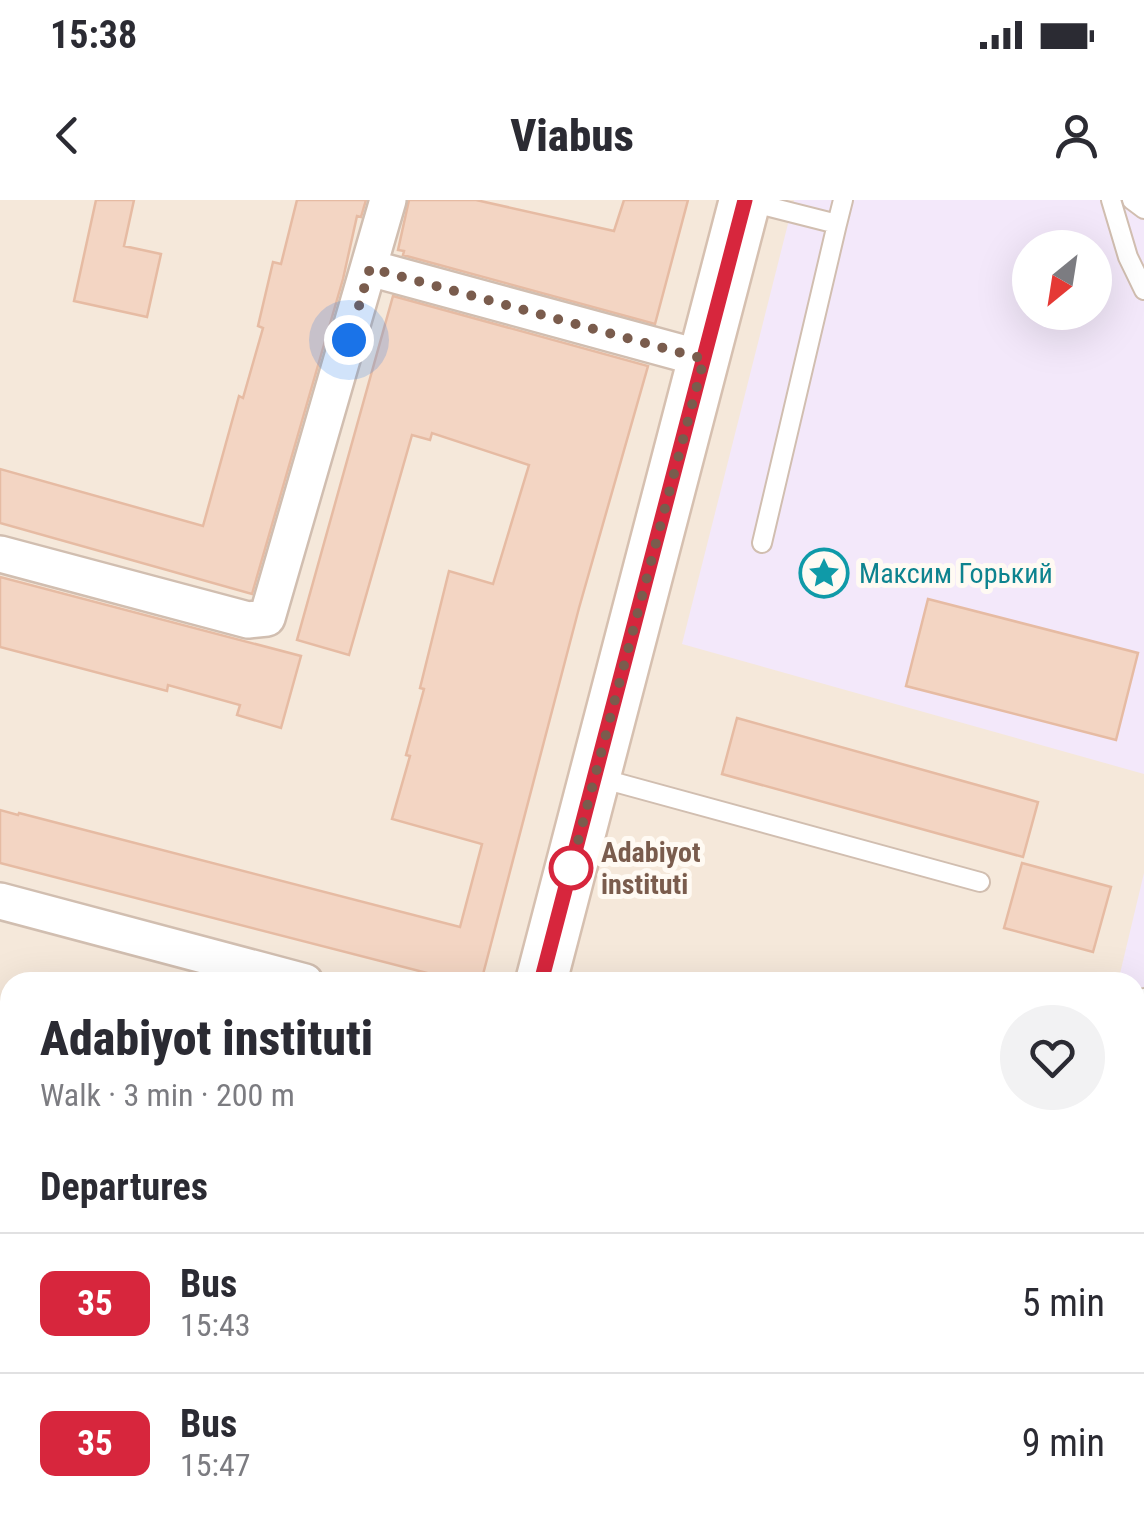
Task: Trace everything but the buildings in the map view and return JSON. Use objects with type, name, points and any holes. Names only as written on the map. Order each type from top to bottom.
[{"type":"street","points":[[0,554],[248,620],[267,618],[388,200]]},
{"type":"street","points":[[545,972],[745,200]]},
{"type":"street","points":[[370,268],[704,359]]},
{"type":"street","points":[[0,901],[268,972]]},
{"type":"lane","points":[[745,200],[837,224]]},
{"type":"lane","points":[[762,544],[842,200]]},
{"type":"lane","points":[[1112,200],[1128,258],[1144,290]]},
{"type":"lane","points":[[1132,200],[1144,209]]},
{"type":"lane","points":[[596,777],[980,882]]},
{"type":"shaded area","points":[[0,200],[1144,200],[1144,972],[0,972]]},
{"type":"shaded area","points":[[794,200],[1144,200],[1144,774],[682,644]]},
{"type":"shaded area","points":[[1144,873],[1144,972],[1120,972]]},
{"type":"bus line","name":"35","points":[[544,972],[745,200]]},
{"type":"place","name":"Максим Горький","points":[[824,573]]},
{"type":"place","name":"Adabiyot instituti","points":[[571,868]]},
{"type":"route","points":[[349,340],[370,268],[704,359],[571,868]]}]
